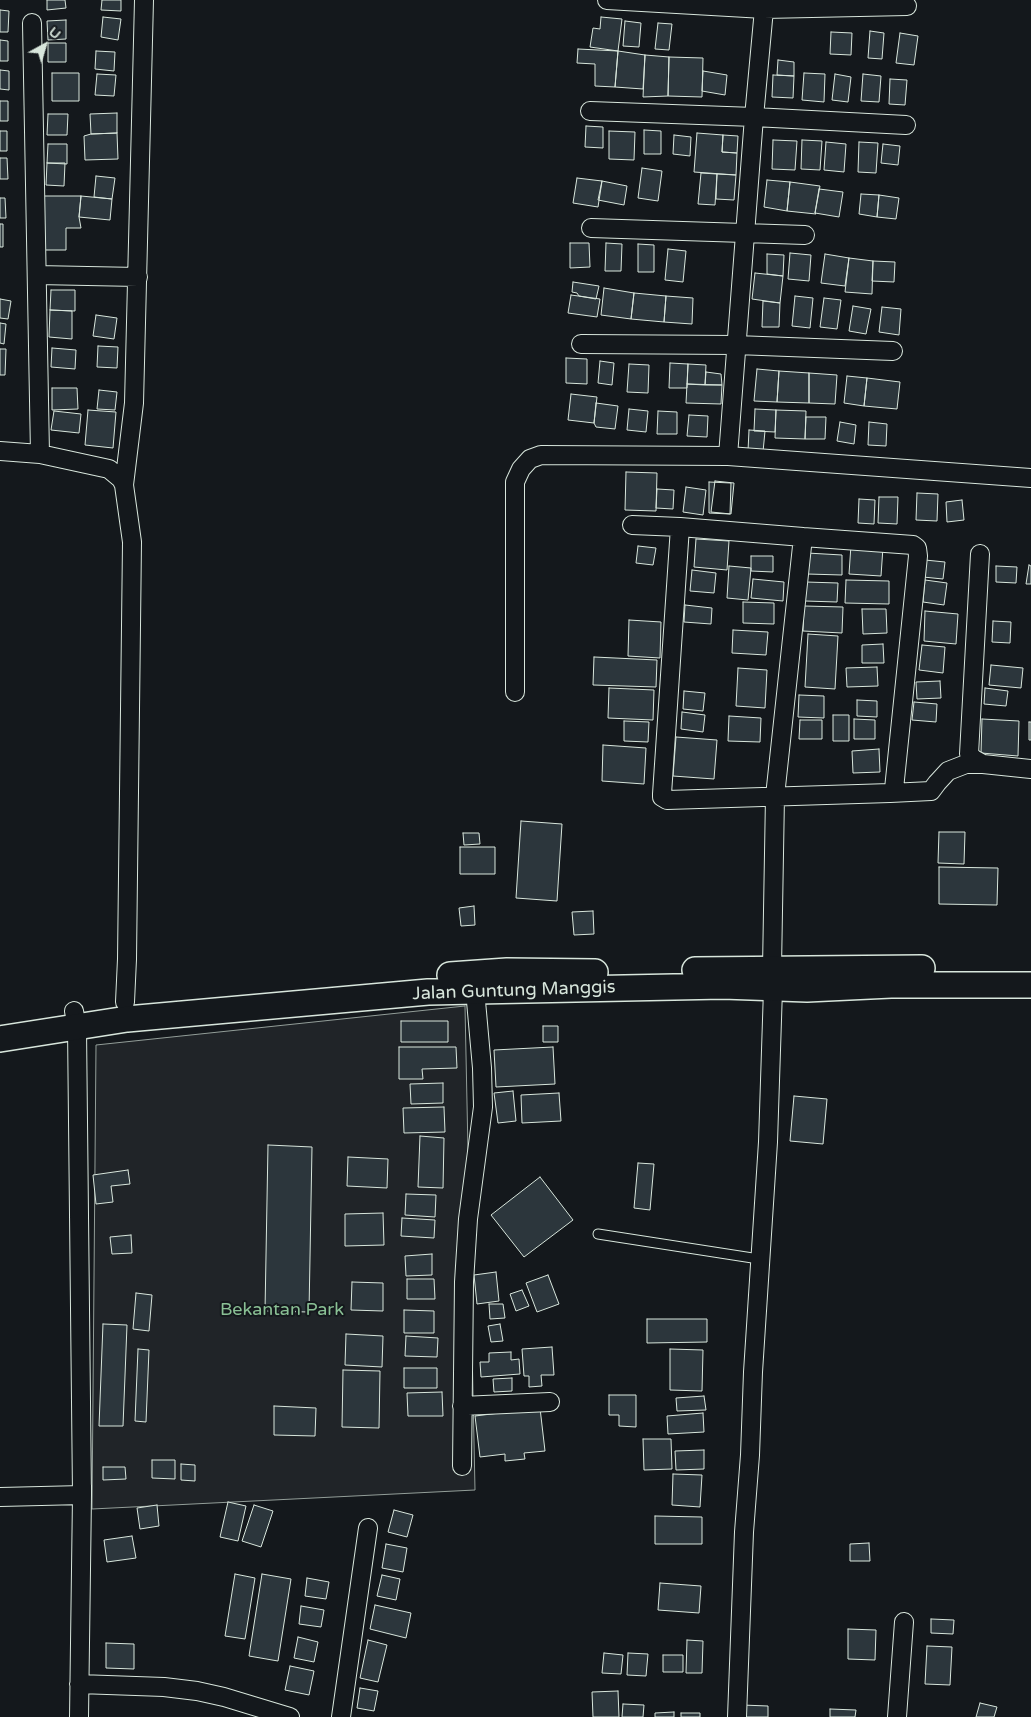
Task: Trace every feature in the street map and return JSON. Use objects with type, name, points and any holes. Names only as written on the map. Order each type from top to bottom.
[{"type":"street","points":[[125,1002],[132,542],[124,485],[134,403],[144,0]]},
{"type":"street","points":[[607,0],[764,9],[907,6]]},
{"type":"street","points":[[728,456],[764,9]]},
{"type":"street","points":[[32,23],[40,454]]},
{"type":"street","points":[[590,111],[906,125]]},
{"type":"street","points":[[591,228],[805,236]]},
{"type":"street","points":[[37,275],[138,277]]},
{"type":"street","points":[[581,344],[736,345],[893,351]]},
{"type":"street","points":[[0,451],[40,454],[109,468],[121,479],[124,485]]},
{"type":"street","points":[[515,692],[515,482],[521,468],[530,459],[541,455],[728,456],[1031,478]]},
{"type":"street","points":[[632,525],[913,545],[917,548],[918,556],[895,787],[890,793]]},
{"type":"street","points":[[680,527],[662,796],[667,800],[931,791],[948,771],[966,764],[1031,769]]},
{"type":"street","points":[[738,1717],[744,1532],[759,1259],[768,1142],[773,978],[775,796],[803,537]]},
{"type":"street","points":[[980,554],[969,754],[983,764]]},
{"type":"street","name":"Jalan Guntung Manggis","points":[[0,1022],[78,1022],[128,1019],[390,987],[427,975],[507,971],[773,978],[1031,968]]},
{"type":"street","name":"Jalan Guntung Manggis","points":[[0,1039],[78,1022],[125,1002],[390,987],[475,990],[724,986],[773,978],[849,988],[891,985],[1031,984]]},
{"type":"street","points":[[462,1466],[464,1282],[467,1237],[483,1107],[482,1068],[475,990]]},
{"type":"street","points":[[78,1022],[82,1495],[79,1717]]},
{"type":"street","points":[[462,1406],[550,1402]]},
{"type":"street","points":[[0,1497],[82,1495]]},
{"type":"street","points":[[341,1717],[368,1528]]},
{"type":"street","points":[[897,1717],[904,1622]]},
{"type":"street","points":[[79,1684],[164,1687],[197,1691],[290,1717]]},
{"type":"lane","points":[[598,1234],[759,1259]]},
{"type":"green space","name":"Bekantan Park","points":[[465,1006],[475,1490],[92,1509],[96,1045]]},
{"type":"building","points":[[47,0],[65,0],[66,8],[47,10]]},
{"type":"building","points":[[102,0],[121,0],[121,11],[101,10]]},
{"type":"building","points":[[0,10],[9,11],[8,32],[0,32]]},
{"type":"building","points":[[103,17],[121,19],[118,40],[101,37]]},
{"type":"building","points":[[601,17],[622,19],[618,51],[590,47],[593,28],[600,29]]},
{"type":"building","points":[[66,20],[66,39],[48,40],[47,21]]},
{"type":"building","points":[[625,21],[641,23],[639,47],[623,46]]},
{"type":"building","points":[[658,23],[672,24],[669,50],[655,49]]},
{"type":"building","points":[[870,31],[884,33],[882,59],[868,58]]},
{"type":"building","points":[[831,32],[852,33],[851,55],[830,54]]},
{"type":"building","points":[[900,33],[918,36],[914,65],[896,63]]},
{"type":"building","points":[[0,40],[8,41],[8,61],[0,61]]},
{"type":"building","points":[[48,43],[66,43],[66,62],[48,62]]},
{"type":"building","points":[[578,49],[618,51],[615,87],[595,86],[595,64],[577,63]]},
{"type":"building","points":[[96,51],[115,52],[114,71],[95,69]]},
{"type":"building","points":[[618,51],[645,55],[643,89],[615,87]]},
{"type":"building","points":[[645,55],[669,57],[668,96],[643,97]]},
{"type":"building","points":[[669,57],[703,58],[702,97],[668,96]]},
{"type":"building","points":[[778,60],[794,62],[794,76],[777,75]]},
{"type":"building","points":[[0,70],[9,71],[9,90],[0,89]]},
{"type":"building","points":[[703,71],[727,75],[725,95],[702,91]]},
{"type":"building","points":[[52,73],[79,73],[79,101],[52,101]]},
{"type":"building","points":[[804,73],[825,74],[824,102],[802,100]]},
{"type":"building","points":[[97,74],[116,75],[114,96],[95,95]]},
{"type":"building","points":[[835,74],[851,77],[848,102],[832,100]]},
{"type":"building","points":[[863,74],[881,76],[879,102],[861,101]]},
{"type":"building","points":[[773,75],[794,76],[793,98],[772,97]]},
{"type":"building","points":[[890,79],[907,80],[905,105],[889,104]]},
{"type":"building","points":[[0,101],[8,101],[8,121],[0,121]]},
{"type":"building","points":[[117,113],[117,133],[91,134],[90,114]]},
{"type":"building","points":[[48,114],[68,114],[67,135],[47,135]]},
{"type":"building","points":[[586,126],[603,127],[603,148],[585,147]]},
{"type":"building","points":[[644,130],[661,131],[661,154],[644,154]]},
{"type":"building","points":[[0,131],[7,131],[7,151],[0,151]]},
{"type":"building","points":[[609,131],[635,132],[634,160],[609,159]]},
{"type":"building","points":[[117,133],[118,159],[85,160],[84,136]]},
{"type":"building","points":[[697,133],[723,135],[722,152],[737,153],[736,175],[694,172]]},
{"type":"building","points":[[674,135],[691,137],[690,156],[673,154]]},
{"type":"building","points":[[723,135],[738,136],[737,153],[722,152]]},
{"type":"building","points":[[773,140],[797,141],[795,170],[772,169]]},
{"type":"building","points":[[802,140],[822,141],[820,170],[801,169]]},
{"type":"building","points":[[826,142],[846,144],[844,172],[824,170]]},
{"type":"building","points":[[859,142],[878,143],[876,173],[858,172]]},
{"type":"building","points":[[48,144],[67,144],[67,164],[47,163]]},
{"type":"building","points":[[883,144],[900,146],[898,165],[881,163]]},
{"type":"building","points":[[0,158],[7,158],[8,179],[0,179]]},
{"type":"building","points":[[47,163],[65,163],[64,186],[46,185]]},
{"type":"building","points":[[642,168],[662,171],[658,201],[638,198]]},
{"type":"building","points":[[701,173],[717,174],[715,205],[698,204]]},
{"type":"building","points":[[717,174],[736,175],[734,200],[716,199]]},
{"type":"building","points":[[96,176],[115,178],[112,199],[94,197]]},
{"type":"building","points":[[577,178],[602,181],[598,207],[573,203]]},
{"type":"building","points":[[767,180],[790,182],[787,211],[764,207]]},
{"type":"building","points":[[602,181],[627,186],[624,205],[598,200]]},
{"type":"building","points":[[790,182],[820,186],[816,214],[787,211]]},
{"type":"building","points":[[819,189],[843,192],[839,217],[815,213]]},
{"type":"building","points":[[861,194],[879,195],[877,217],[859,214]]},
{"type":"building","points":[[879,195],[899,198],[896,219],[877,217]]},
{"type":"building","points":[[42,196],[81,196],[79,217],[81,228],[66,228],[66,250],[43,250]]},
{"type":"building","points":[[81,196],[112,199],[110,220],[79,217]]},
{"type":"building","points":[[0,198],[5,198],[6,218],[0,218]]},
{"type":"building","points":[[0,224],[3,224],[3,247],[0,247]]},
{"type":"building","points":[[570,243],[589,243],[590,267],[570,268]]},
{"type":"building","points":[[606,243],[622,244],[621,271],[605,271]]},
{"type":"building","points":[[638,244],[654,245],[654,272],[638,272]]},
{"type":"building","points":[[668,249],[686,251],[683,282],[665,280]]},
{"type":"building","points":[[790,253],[811,255],[809,281],[788,279]]},
{"type":"building","points":[[767,254],[784,255],[783,276],[767,274]]},
{"type":"building","points":[[825,254],[849,258],[845,286],[821,283]]},
{"type":"building","points":[[849,258],[873,261],[872,294],[845,292]]},
{"type":"building","points":[[873,261],[895,262],[894,282],[872,281]]},
{"type":"building","points":[[755,273],[783,276],[780,303],[752,299]]},
{"type":"building","points":[[573,282],[599,286],[596,299],[579,296],[577,293],[572,292]]},
{"type":"building","points":[[604,288],[634,293],[631,319],[601,315]]},
{"type":"building","points":[[51,290],[75,290],[75,311],[50,310]]},
{"type":"building","points":[[634,293],[666,296],[664,322],[631,319]]},
{"type":"building","points":[[571,295],[600,299],[597,317],[568,313]]},
{"type":"building","points":[[666,296],[693,298],[692,324],[664,322]]},
{"type":"building","points":[[795,296],[813,298],[810,328],[792,326]]},
{"type":"building","points":[[824,298],[841,300],[837,329],[820,327]]},
{"type":"building","points":[[0,299],[11,301],[8,319],[0,318]]},
{"type":"building","points":[[763,301],[780,303],[779,327],[762,327]]},
{"type":"building","points":[[853,306],[871,309],[866,334],[849,331]]},
{"type":"building","points":[[882,307],[901,309],[899,335],[879,332]]},
{"type":"building","points":[[50,310],[72,311],[72,339],[49,337]]},
{"type":"building","points":[[96,315],[117,318],[114,339],[93,336]]},
{"type":"building","points":[[0,323],[6,324],[4,344],[0,343]]},
{"type":"building","points":[[98,346],[118,347],[117,368],[97,367]]},
{"type":"building","points":[[52,348],[76,350],[75,369],[51,367]]},
{"type":"building","points":[[0,349],[6,349],[5,375],[0,375]]},
{"type":"building","points":[[566,358],[587,359],[587,384],[566,383]]},
{"type":"building","points":[[600,361],[614,363],[612,385],[598,383]]},
{"type":"building","points":[[670,363],[688,364],[687,388],[669,388]]},
{"type":"building","points":[[629,364],[649,365],[648,393],[627,392]]},
{"type":"building","points":[[688,364],[706,365],[705,385],[687,384]]},
{"type":"building","points":[[757,369],[779,371],[777,402],[754,401]]},
{"type":"building","points":[[779,371],[809,373],[809,403],[777,402]]},
{"type":"building","points":[[706,372],[721,374],[722,385],[705,385]]},
{"type":"building","points":[[809,373],[837,375],[835,404],[809,403]]},
{"type":"building","points":[[847,376],[867,378],[864,406],[844,403]]},
{"type":"building","points":[[867,378],[900,382],[897,409],[864,406]]},
{"type":"building","points":[[687,384],[722,385],[721,404],[686,403]]},
{"type":"building","points":[[52,388],[77,388],[78,409],[52,410]]},
{"type":"building","points":[[99,390],[117,392],[115,410],[97,409]]},
{"type":"building","points":[[571,394],[597,397],[594,423],[568,420]]},
{"type":"building","points":[[596,403],[618,406],[615,429],[596,427],[594,423]]},
{"type":"building","points":[[629,409],[648,411],[646,432],[627,430]]},
{"type":"building","points":[[755,409],[776,410],[775,432],[754,431]]},
{"type":"building","points":[[88,410],[116,412],[113,448],[85,445]]},
{"type":"building","points":[[776,410],[806,411],[805,439],[775,438]]},
{"type":"building","points":[[54,411],[81,414],[79,433],[51,430]]},
{"type":"building","points":[[658,411],[677,412],[677,434],[657,434]]},
{"type":"building","points":[[689,415],[708,416],[707,437],[687,436]]},
{"type":"building","points":[[806,417],[826,417],[825,439],[805,439]]},
{"type":"building","points":[[840,422],[856,425],[854,444],[837,441]]},
{"type":"building","points":[[869,422],[887,424],[886,446],[868,445]]},
{"type":"building","points":[[749,430],[765,431],[763,452],[748,451]]},
{"type":"building","points":[[626,472],[657,473],[656,511],[625,510]]},
{"type":"building","points":[[715,481],[734,483],[731,514],[711,512]]},
{"type":"building","points":[[709,482],[731,483],[730,514],[709,513]]},
{"type":"building","points":[[686,487],[706,490],[703,515],[683,512]]},
{"type":"building","points":[[657,489],[674,490],[673,509],[656,508]]},
{"type":"building","points":[[917,493],[938,494],[937,521],[916,520]]},
{"type":"building","points":[[879,497],[898,497],[897,524],[878,523]]},
{"type":"building","points":[[859,499],[875,500],[874,524],[858,523]]},
{"type":"building","points":[[962,500],[964,520],[947,522],[946,502]]},
{"type":"building","points":[[696,539],[729,541],[727,570],[694,567]]},
{"type":"building","points":[[851,545],[883,547],[881,576],[849,574]]},
{"type":"building","points":[[638,546],[656,548],[653,565],[636,563]]},
{"type":"building","points":[[807,553],[842,555],[842,575],[807,574]]},
{"type":"building","points":[[751,556],[773,556],[773,572],[751,571]]},
{"type":"building","points":[[925,560],[945,562],[943,579],[923,577]]},
{"type":"building","points":[[1029,565],[1031,566],[1031,584],[1026,584]]},
{"type":"building","points":[[729,566],[751,568],[748,600],[727,598]]},
{"type":"building","points":[[996,566],[1017,567],[1016,583],[996,582]]},
{"type":"building","points":[[692,570],[716,573],[714,593],[690,591]]},
{"type":"building","points":[[753,579],[784,582],[783,601],[751,598]]},
{"type":"building","points":[[846,580],[889,581],[889,604],[845,603]]},
{"type":"building","points":[[925,580],[947,583],[944,605],[923,602]]},
{"type":"building","points":[[806,582],[838,583],[837,602],[805,601]]},
{"type":"building","points":[[743,602],[774,603],[774,624],[743,623]]},
{"type":"building","points":[[685,605],[712,608],[711,624],[684,622]]},
{"type":"building","points":[[804,606],[843,607],[842,633],[803,631]]},
{"type":"building","points":[[862,609],[886,609],[887,633],[863,634]]},
{"type":"building","points":[[925,611],[958,614],[956,644],[924,641]]},
{"type":"building","points":[[629,620],[661,622],[660,658],[628,656]]},
{"type":"building","points":[[993,621],[1011,622],[1010,643],[992,642]]},
{"type":"building","points":[[733,630],[768,632],[766,655],[732,653]]},
{"type":"building","points":[[808,634],[838,636],[835,689],[805,687]]},
{"type":"building","points":[[883,644],[884,663],[862,663],[862,645]]},
{"type":"building","points":[[922,645],[945,647],[943,673],[919,670]]},
{"type":"building","points":[[594,657],[657,660],[656,687],[593,685]]},
{"type":"building","points":[[991,665],[1023,668],[1021,688],[989,685]]},
{"type":"building","points":[[877,667],[878,686],[847,687],[846,668]]},
{"type":"building","points":[[738,668],[767,670],[765,708],[736,706]]},
{"type":"building","points":[[940,681],[941,698],[917,699],[916,682]]},
{"type":"building","points":[[609,688],[654,690],[653,720],[608,718]]},
{"type":"building","points":[[985,688],[1008,691],[1006,706],[984,704]]},
{"type":"building","points":[[684,691],[705,693],[703,711],[683,709]]},
{"type":"building","points":[[799,695],[824,696],[824,718],[798,717]]},
{"type":"building","points":[[857,700],[877,701],[877,717],[857,716]]},
{"type":"building","points":[[914,702],[937,704],[936,722],[912,720]]},
{"type":"building","points":[[682,712],[705,715],[703,732],[681,729]]},
{"type":"building","points":[[833,715],[849,715],[849,741],[833,741]]},
{"type":"building","points":[[729,716],[761,718],[760,742],[728,741]]},
{"type":"building","points":[[854,719],[875,720],[875,739],[854,739]]},
{"type":"building","points":[[982,719],[1019,721],[1018,756],[981,753]]},
{"type":"building","points":[[800,720],[822,720],[822,739],[799,739]]},
{"type":"building","points":[[624,721],[649,722],[648,742],[624,741]]},
{"type":"building","points":[[1029,722],[1031,722],[1031,740],[1029,740]]},
{"type":"building","points":[[676,737],[717,740],[714,779],[673,776]]},
{"type":"building","points":[[603,745],[646,748],[644,784],[602,781]]},
{"type":"building","points":[[879,749],[880,772],[853,773],[852,751]]},
{"type":"building","points":[[521,821],[562,824],[557,901],[516,898]]},
{"type":"building","points":[[939,832],[965,832],[964,864],[938,863]]},
{"type":"building","points":[[463,833],[479,833],[480,844],[464,845]]},
{"type":"building","points":[[460,847],[495,847],[495,874],[460,874]]},
{"type":"building","points":[[939,867],[998,868],[997,905],[939,904]]},
{"type":"building","points":[[474,906],[475,925],[461,926],[459,908]]},
{"type":"building","points":[[593,911],[594,934],[574,935],[572,912]]},
{"type":"building","points":[[401,1021],[448,1021],[448,1042],[401,1042]]},
{"type":"building","points":[[543,1026],[558,1026],[558,1042],[543,1042]]},
{"type":"building","points":[[399,1047],[456,1047],[457,1068],[422,1069],[423,1079],[399,1079]]},
{"type":"building","points":[[553,1047],[555,1084],[496,1087],[494,1050]]},
{"type":"building","points":[[443,1083],[443,1103],[411,1104],[410,1084]]},
{"type":"building","points":[[513,1091],[516,1121],[498,1123],[494,1093]]},
{"type":"building","points":[[559,1093],[561,1121],[522,1123],[521,1095]]},
{"type":"building","points":[[794,1096],[827,1099],[823,1144],[790,1141]]},
{"type":"building","points":[[444,1107],[445,1132],[404,1133],[403,1108]]},
{"type":"building","points":[[420,1136],[444,1138],[443,1188],[418,1187]]},
{"type":"building","points":[[268,1145],[312,1147],[309,1312],[265,1311]]},
{"type":"building","points":[[348,1157],[388,1159],[387,1188],[347,1186]]},
{"type":"building","points":[[638,1163],[654,1164],[650,1210],[634,1208]]},
{"type":"building","points":[[128,1170],[130,1184],[111,1186],[113,1202],[96,1204],[93,1175]]},
{"type":"building","points":[[540,1177],[573,1220],[524,1257],[491,1215]]},
{"type":"building","points":[[406,1194],[436,1195],[435,1217],[405,1215]]},
{"type":"building","points":[[383,1213],[384,1245],[345,1246],[345,1214]]},
{"type":"building","points":[[402,1218],[435,1220],[434,1238],[401,1236]]},
{"type":"building","points":[[131,1235],[132,1253],[112,1254],[110,1237]]},
{"type":"building","points":[[432,1254],[432,1275],[406,1276],[405,1256]]},
{"type":"building","points":[[496,1272],[499,1301],[477,1304],[474,1275]]},
{"type":"building","points":[[548,1275],[559,1304],[537,1312],[526,1283]]},
{"type":"building","points":[[407,1279],[434,1279],[435,1299],[407,1299]]},
{"type":"building","points":[[352,1282],[383,1283],[383,1311],[351,1310]]},
{"type":"building","points":[[522,1290],[529,1306],[516,1311],[510,1294]]},
{"type":"building","points":[[136,1293],[152,1295],[149,1331],[133,1329]]},
{"type":"building","points":[[489,1304],[503,1304],[505,1318],[490,1319]]},
{"type":"building","points":[[404,1310],[434,1311],[434,1333],[404,1333]]},
{"type":"building","points":[[647,1319],[707,1319],[707,1342],[647,1343]]},
{"type":"building","points":[[103,1324],[127,1325],[123,1426],[99,1426]]},
{"type":"building","points":[[500,1324],[503,1341],[491,1342],[488,1326]]},
{"type":"building","points":[[346,1334],[383,1336],[382,1367],[345,1365]]},
{"type":"building","points":[[406,1336],[438,1338],[437,1357],[405,1356]]},
{"type":"building","points":[[552,1347],[554,1375],[541,1375],[542,1386],[529,1387],[529,1376],[524,1376],[522,1349]]},
{"type":"building","points":[[138,1349],[149,1350],[146,1422],[135,1421]]},
{"type":"building","points":[[670,1349],[703,1350],[702,1391],[670,1390]]},
{"type":"building","points":[[511,1352],[511,1360],[519,1359],[520,1374],[481,1377],[480,1362],[489,1362],[489,1353]]},
{"type":"building","points":[[404,1368],[437,1368],[437,1388],[404,1388]]},
{"type":"building","points":[[343,1370],[380,1371],[379,1428],[342,1427]]},
{"type":"building","points":[[512,1378],[512,1391],[494,1392],[493,1379]]},
{"type":"building","points":[[442,1392],[443,1416],[408,1416],[407,1393]]},
{"type":"building","points":[[609,1395],[636,1395],[636,1427],[619,1426],[619,1415],[609,1415]]},
{"type":"building","points":[[704,1396],[706,1410],[677,1411],[676,1398]]},
{"type":"building","points":[[274,1406],[316,1408],[315,1436],[274,1435]]},
{"type":"building","points":[[540,1408],[545,1451],[524,1453],[525,1459],[505,1461],[505,1454],[480,1457],[475,1416]]},
{"type":"building","points":[[703,1413],[704,1432],[668,1434],[667,1416]]},
{"type":"building","points":[[643,1439],[671,1439],[672,1469],[644,1470]]},
{"type":"building","points":[[704,1450],[704,1469],[676,1470],[675,1451]]},
{"type":"building","points":[[152,1460],[175,1460],[175,1479],[152,1478]]},
{"type":"building","points":[[181,1464],[195,1465],[195,1481],[181,1480]]},
{"type":"building","points":[[103,1467],[125,1467],[126,1479],[103,1480]]},
{"type":"building","points":[[673,1474],[702,1475],[700,1507],[672,1505]]},
{"type":"building","points":[[228,1502],[246,1506],[238,1541],[220,1537]]},
{"type":"building","points":[[157,1505],[159,1526],[140,1529],[137,1508]]},
{"type":"building","points":[[254,1505],[273,1511],[261,1547],[242,1541]]},
{"type":"building","points":[[394,1510],[413,1515],[407,1537],[388,1532]]},
{"type":"building","points":[[655,1516],[702,1517],[702,1544],[655,1544]]},
{"type":"building","points":[[132,1536],[136,1558],[107,1562],[104,1540]]},
{"type":"building","points":[[869,1543],[870,1561],[850,1561],[850,1544]]},
{"type":"building","points":[[386,1544],[407,1548],[403,1572],[382,1568]]},
{"type":"building","points":[[235,1574],[255,1578],[245,1639],[225,1636]]},
{"type":"building","points":[[262,1574],[291,1579],[278,1661],[249,1656]]},
{"type":"building","points":[[382,1575],[400,1579],[396,1600],[377,1596]]},
{"type":"building","points":[[307,1578],[329,1582],[326,1599],[305,1596]]},
{"type":"building","points":[[660,1583],[701,1586],[699,1613],[658,1610]]},
{"type":"building","points":[[375,1605],[411,1613],[406,1638],[370,1629]]},
{"type":"building","points":[[301,1606],[324,1610],[321,1627],[299,1624]]},
{"type":"building","points":[[931,1619],[954,1620],[953,1634],[931,1633]]},
{"type":"building","points":[[848,1629],[876,1630],[875,1660],[848,1659]]},
{"type":"building","points":[[298,1637],[318,1642],[314,1662],[294,1658]]},
{"type":"building","points":[[368,1640],[387,1645],[378,1682],[360,1678]]},
{"type":"building","points":[[687,1640],[703,1641],[702,1673],[686,1673]]},
{"type":"building","points":[[106,1643],[134,1644],[134,1669],[106,1668]]},
{"type":"building","points":[[927,1646],[952,1647],[950,1685],[925,1684]]},
{"type":"building","points":[[604,1653],[623,1655],[621,1674],[602,1673]]},
{"type":"building","points":[[628,1653],[648,1654],[646,1676],[627,1675]]},
{"type":"building","points":[[663,1655],[683,1655],[683,1672],[663,1672]]},
{"type":"building","points":[[290,1666],[314,1671],[309,1695],[285,1690]]},
{"type":"building","points":[[360,1688],[378,1691],[374,1711],[357,1708]]},
{"type":"building","points":[[618,1691],[619,1717],[593,1717],[592,1692]]},
{"type":"building","points":[[980,1703],[997,1707],[994,1717],[976,1717]]},
{"type":"building","points":[[623,1704],[644,1705],[643,1717],[622,1717]]},
{"type":"building","points":[[742,1705],[768,1706],[768,1717],[741,1717]]},
{"type":"building","points":[[830,1709],[856,1710],[855,1717],[830,1717]]},
{"type":"building","points":[[674,1712],[674,1717],[655,1717],[655,1713]]},
{"type":"building","points":[[681,1713],[700,1713],[700,1717],[681,1717]]}]
